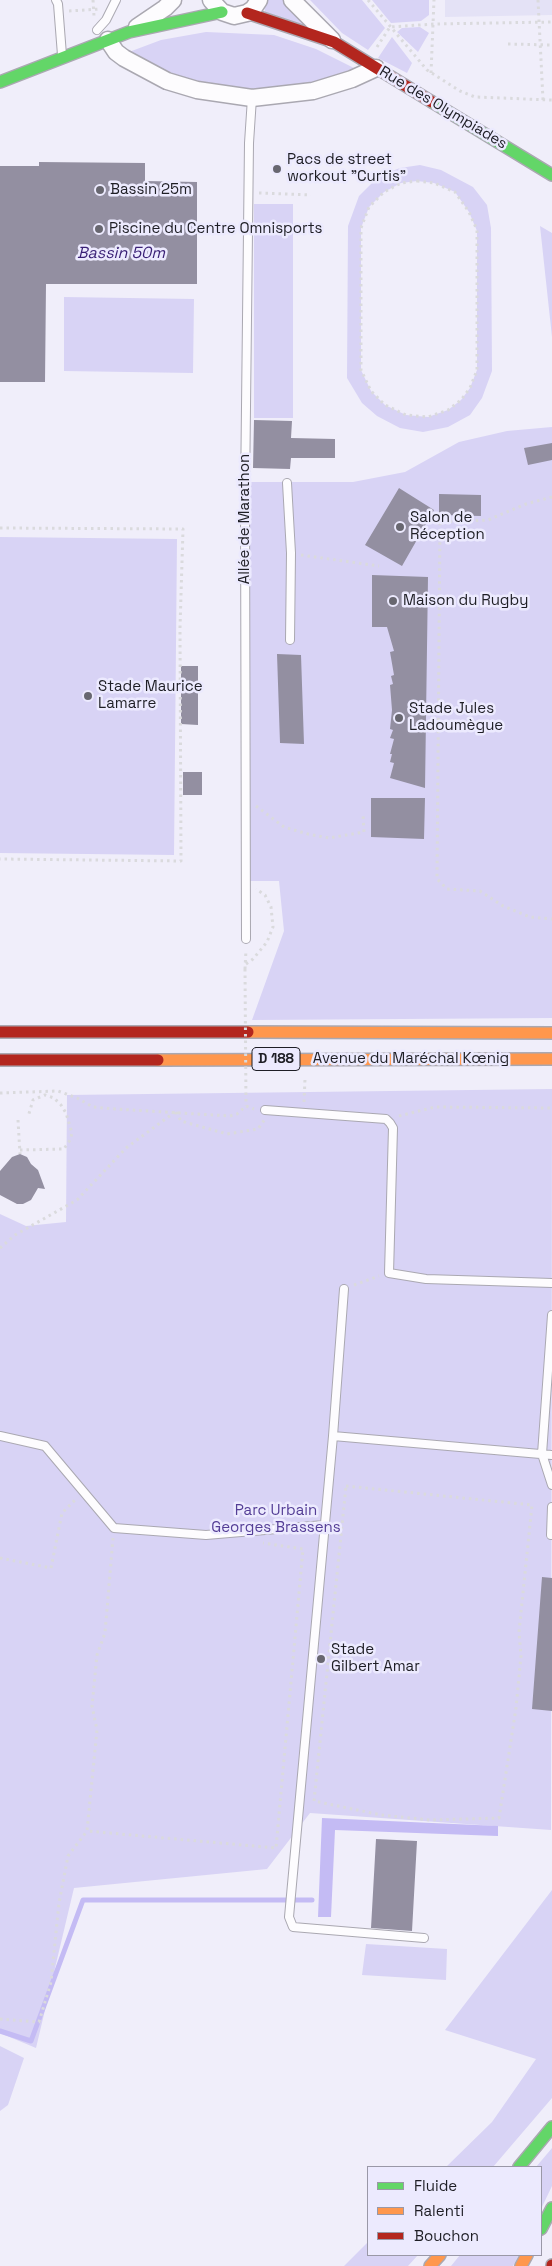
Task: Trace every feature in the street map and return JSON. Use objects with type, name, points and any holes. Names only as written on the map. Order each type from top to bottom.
[{"type":"main road","points":[[0,82],[62,57],[102,35],[129,32],[216,6]]},
{"type":"main road","name":"Rue des Olympiades","points":[[246,13],[334,42],[552,175]]},
{"type":"main road","name":"Avenue du Maréchal Kœnig","points":[[0,1032],[552,1033]]},
{"type":"main road","name":"Avenue du Maréchal Kœnig","points":[[0,1060],[552,1059]]},
{"type":"main road","points":[[520,2166],[552,2127]]},
{"type":"main road","points":[[542,2227],[552,2208]]},
{"type":"main road","points":[[430,2266],[439,2256]]},
{"type":"street","points":[[129,32],[165,8],[173,0]]},
{"type":"street","points":[[216,6],[234,16],[253,9],[260,0]]},
{"type":"street","name":"Rue des Olympiades","points":[[292,0],[334,42]]},
{"type":"street","points":[[102,35],[116,52],[124,58],[167,81],[197,90],[252,98],[313,91],[352,79],[371,65]]},
{"type":"lane","points":[[102,35],[110,9],[116,0]]},
{"type":"lane","points":[[58,4],[62,57]]},
{"type":"lane","name":"Allée de Marathon","points":[[246,939],[245,494],[248,193],[252,98]]},
{"type":"lane","points":[[287,483],[291,553],[290,640]]},
{"type":"lane","points":[[267,1110],[386,1118],[393,1128],[389,1273],[426,1279],[552,1284]]},
{"type":"lane","points":[[344,1289],[333,1436],[289,1916],[293,1927],[424,1938]]},
{"type":"lane","points":[[552,1315],[542,1454],[552,1485]]},
{"type":"lane","points":[[0,1436],[45,1446],[114,1528],[206,1535],[324,1526]]},
{"type":"lane","points":[[333,1436],[552,1455]]},
{"type":"lane","points":[[551,1535],[552,1507]]},
{"type":"path","points":[[368,0],[430,73],[460,91],[475,97],[552,100]]},
{"type":"path","points":[[418,93],[430,73],[434,0]]},
{"type":"path","points":[[538,0],[543,100]]},
{"type":"path","points":[[58,4],[110,9]]},
{"type":"path","points":[[390,27],[434,24],[552,22]]},
{"type":"path","points":[[371,65],[390,27]]},
{"type":"path","points":[[508,44],[552,45]]},
{"type":"path","points":[[417,181],[434,183],[455,192],[469,212],[476,230],[477,370],[470,388],[461,400],[448,410],[428,417],[406,415],[385,405],[371,391],[361,370],[361,228],[369,207],[384,192],[401,183],[417,181]]},
{"type":"path","points":[[248,193],[311,195]]},
{"type":"path","points":[[552,497],[526,504],[488,520],[440,522],[437,869],[437,879],[447,889],[480,891],[503,906],[530,917],[552,919]]},
{"type":"path","points":[[0,528],[183,529],[180,628],[181,861],[0,859]]},
{"type":"path","points":[[291,553],[379,566]]},
{"type":"path","points":[[247,798],[264,814],[284,827],[329,838],[364,832],[363,814]]},
{"type":"path","points":[[246,966],[267,942],[273,927],[271,907],[265,895],[247,881]]},
{"type":"path","points":[[0,1093],[49,1090],[78,1098],[92,1107],[230,1116],[237,1114],[246,1106],[245,956]]},
{"type":"path","points":[[18,1120],[20,1152],[64,1148],[70,1140],[72,1133],[66,1113],[61,1104],[46,1093],[33,1100],[28,1117]]},
{"type":"path","points":[[246,1106],[251,1108]]},
{"type":"path","points":[[386,1118],[435,1107],[552,1108]]},
{"type":"path","points":[[176,1112],[181,1121],[227,1134],[258,1129],[267,1110]]},
{"type":"path","points":[[0,1248],[15,1236],[77,1200],[126,1148],[176,1112]]},
{"type":"path","points":[[344,1289],[389,1273]]},
{"type":"path","points":[[346,1486],[532,1504],[519,1632],[521,1656],[516,1708],[500,1818],[420,1819],[381,1816],[314,1801],[346,1486]]},
{"type":"path","points":[[0,1558],[51,1568],[62,1513],[83,1492]]},
{"type":"path","points":[[0,2019],[38,2022],[51,1982],[59,1902],[68,1856],[87,1831],[97,1730],[92,1706],[97,1655],[105,1633],[114,1528]]},
{"type":"path","points":[[87,1831],[276,1848],[303,1549],[254,1542]]},
{"type":"shaded area","points":[[445,0],[552,0],[552,15],[445,17]]},
{"type":"shaded area","points":[[322,1818],[498,1826],[498,1836],[335,1830],[331,1917],[318,1917]]},
{"type":"green space","points":[[266,0],[285,0],[313,28],[265,12]]},
{"type":"green space","points":[[310,0],[362,0],[385,28],[368,50],[342,33]]},
{"type":"green space","points":[[372,0],[429,0],[429,15],[421,21],[391,23]]},
{"type":"green space","points":[[420,27],[429,33],[418,52],[397,32],[402,28]]},
{"type":"green space","points":[[206,32],[274,35],[316,49],[354,68],[337,79],[308,87],[244,92],[204,86],[162,71],[129,52],[161,40]]},
{"type":"green space","points":[[392,37],[412,63],[407,73],[378,58]]},
{"type":"green space","points":[[420,165],[441,170],[473,187],[487,205],[491,228],[492,371],[482,398],[470,415],[448,427],[423,432],[400,428],[377,416],[362,403],[347,378],[348,226],[359,196],[379,176],[400,168]],"holes":[[[417,181],[434,183],[455,192],[469,212],[477,231],[477,370],[470,388],[461,400],[448,410],[428,417],[406,415],[385,405],[371,391],[361,370],[361,228],[369,207],[384,192],[401,183]]]},
{"type":"green space","points":[[254,204],[293,204],[293,418],[254,418]]},
{"type":"green space","points":[[540,226],[552,233],[552,337]]},
{"type":"green space","points":[[64,297],[194,299],[193,373],[64,371]]},
{"type":"green space","name":"Stade Jules Ladoumègue","points":[[552,427],[552,1018],[252,1020],[284,931],[279,881],[247,881],[245,482],[353,482],[405,472],[459,442],[507,431]]},
{"type":"green space","name":"Stade Maurice Lamarre","points":[[0,537],[177,539],[174,855],[0,853]]},
{"type":"green space","name":"Parc Urbain Georges Brassens","points":[[552,1089],[551,1830],[310,1813],[267,1869],[74,1888],[36,2048],[0,2033],[0,1214],[26,1226],[66,1222],[67,1095]]},
{"type":"green space","points":[[552,1890],[552,2098],[494,2166],[447,2166],[492,2122],[536,2059],[445,2030]]},
{"type":"green space","points":[[366,1944],[447,1949],[446,1980],[362,1975]]},
{"type":"green space","points":[[0,2046],[24,2058],[8,2105],[0,2111]]},
{"type":"green space","points":[[552,2148],[552,2186],[542,2207],[542,2166],[537,2166]]},
{"type":"green space","points":[[367,2243],[367,2256],[417,2256],[408,2266],[344,2266]]},
{"type":"green space","points":[[459,2256],[518,2256],[513,2266],[451,2266]]},
{"type":"building","name":"Piscine du Centre Omnisports","points":[[39,162],[145,163],[145,181],[197,182],[197,284],[46,284],[45,382],[0,382],[0,166],[39,166]]},
{"type":"building","points":[[254,420],[292,421],[291,438],[335,439],[335,458],[291,458],[290,469],[253,468]]},
{"type":"building","points":[[552,443],[552,460],[528,465],[524,448]]},
{"type":"building","name":"Salon de Réception","points":[[399,488],[434,510],[402,566],[365,545]]},
{"type":"building","points":[[439,494],[481,495],[481,516],[439,515]]},
{"type":"building","points":[[372,575],[428,577],[425,788],[390,778],[394,763],[390,762],[392,754],[390,754],[394,739],[390,738],[393,730],[390,729],[392,710],[390,685],[393,684],[391,676],[394,675],[390,652],[394,651],[387,627],[372,627]]},
{"type":"building","points":[[277,654],[301,655],[304,744],[280,743]]},
{"type":"building","points":[[181,666],[198,666],[198,725],[181,724]]},
{"type":"building","points":[[183,772],[202,772],[202,795],[183,795]]},
{"type":"building","points":[[371,798],[425,798],[424,839],[371,837]]},
{"type":"building","points":[[20,1154],[27,1157],[38,1170],[45,1189],[38,1188],[31,1200],[23,1204],[17,1204],[0,1195],[0,1171],[12,1157]]},
{"type":"building","points":[[542,1577],[552,1578],[552,1711],[532,1709]]},
{"type":"building","points":[[376,1839],[417,1841],[412,1931],[371,1928]]},
{"type":"waterway","points":[[0,2031],[31,2041],[83,1900],[312,1900]]},
{"type":"traffic: fast","points":[[0,82],[129,32],[222,12]]},
{"type":"traffic: fast","points":[[432,102],[552,175]]},
{"type":"traffic: fast","points":[[520,2166],[552,2127]]},
{"type":"traffic: fast","points":[[542,2227],[552,2208]]},
{"type":"traffic: slow","points":[[248,1032],[552,1033]]},
{"type":"traffic: slow","points":[[158,1060],[552,1059]]},
{"type":"traffic: slow","points":[[430,2266],[439,2256]]},
{"type":"traffic: slow","points":[[521,2266],[526,2256]]},
{"type":"traffic: jam","points":[[247,13],[334,42],[432,102]]},
{"type":"traffic: jam","points":[[0,1032],[248,1032]]},
{"type":"traffic: jam","points":[[0,1060],[158,1060]]},
{"type":"place","name":"Pacs de street workout \"Curtis\"","points":[[277,169]]},
{"type":"place","name":"Bassin 25m","points":[[100,190]]},
{"type":"place","name":"Piscine du Centre Omnisports","points":[[99,229]]},
{"type":"place","name":"Salon de Réception","points":[[400,527]]},
{"type":"place","name":"Maison du Rugby","points":[[393,601]]},
{"type":"place","name":"Stade Maurice Lamarre","points":[[88,696]]},
{"type":"place","name":"Stade Jules Ladoumègue","points":[[399,718]]},
{"type":"place","name":"Stade Gilbert Amar","points":[[321,1659]]},
{"type":"water label","name":"Bassin 50m","points":[[121,254]]}]
